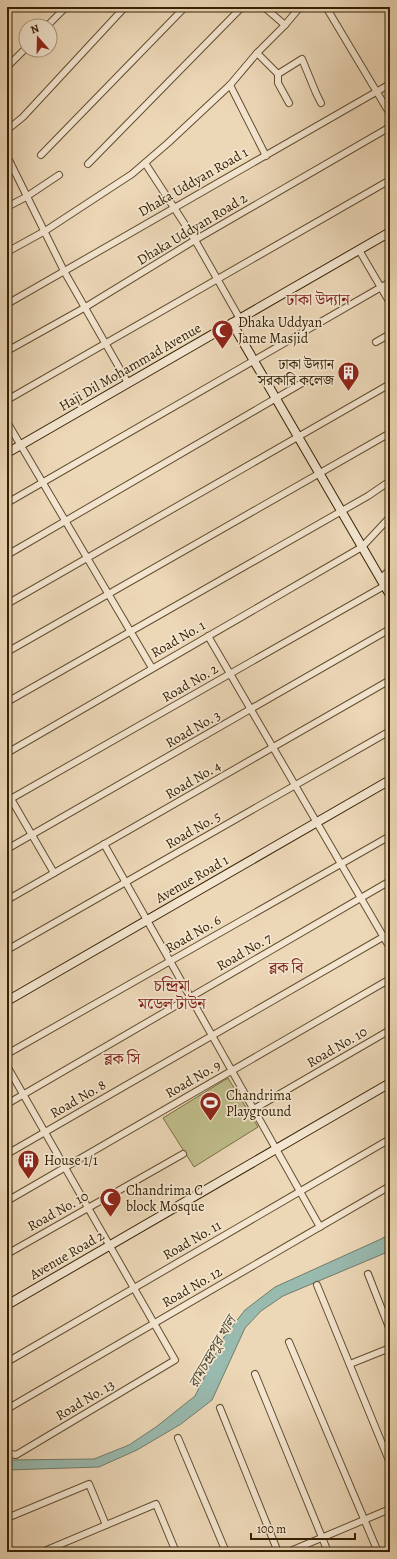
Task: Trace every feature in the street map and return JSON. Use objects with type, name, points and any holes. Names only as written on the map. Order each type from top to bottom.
[{"type":"street","points":[[55,18],[66,7]]},
{"type":"street","points":[[7,130],[23,118],[125,7]]},
{"type":"street","points":[[41,155],[185,7]]},
{"type":"street","points":[[88,164],[242,7]]},
{"type":"street","points":[[264,7],[285,25]]},
{"type":"street","points":[[7,252],[45,231],[132,174],[230,85],[257,53],[285,25],[300,7]]},
{"type":"street","points":[[326,7],[390,114]]},
{"type":"street","points":[[257,53],[278,74],[278,83],[289,103]]},
{"type":"street","points":[[7,67],[18,56]]},
{"type":"street","points":[[278,74],[302,59],[321,103]]},
{"type":"street","name":"Dhaka Uddyan Road 1","points":[[7,304],[265,154],[266,156],[390,84]]},
{"type":"street","points":[[230,85],[266,156]]},
{"type":"street","name":"Dhaka Uddyan Road 2","points":[[7,351],[84,308],[195,240],[390,127]]},
{"type":"street","points":[[7,156],[64,271],[128,383]]},
{"type":"street","points":[[145,163],[195,240],[217,280],[254,360],[390,595]]},
{"type":"street","points":[[7,207],[59,175]]},
{"type":"street","points":[[7,400],[390,180]]},
{"type":"street","name":"Haji Dil Mohammad Avenue","points":[[7,453],[390,232]]},
{"type":"street","points":[[359,250],[390,303]]},
{"type":"street","points":[[7,503],[390,282]]},
{"type":"street","points":[[376,342],[390,334]]},
{"type":"street","points":[[7,555],[309,379]]},
{"type":"street","points":[[7,604],[88,559],[390,384]]},
{"type":"street","points":[[7,422],[152,668]]},
{"type":"street","points":[[7,652],[390,433]]},
{"type":"street","points":[[7,702],[390,482]]},
{"type":"street","name":"Road No. 1","points":[[7,753],[362,547],[390,517]]},
{"type":"street","name":"Road No. 2","points":[[9,800],[230,674],[383,582],[390,569]]},
{"type":"street","name":"Road No. 3","points":[[7,849],[390,629]]},
{"type":"street","points":[[208,636],[390,948]]},
{"type":"street","name":"Road No. 4","points":[[7,900],[390,680]]},
{"type":"street","name":"Road No. 5","points":[[7,950],[390,731]]},
{"type":"street","name":"Avenue Road 1","points":[[7,1001],[390,780]]},
{"type":"street","points":[[7,792],[9,800],[32,835],[54,873]]},
{"type":"street","name":"Road No. 6","points":[[7,1054],[390,836]]},
{"type":"street","points":[[104,844],[320,1226]]},
{"type":"street","name":"Road No. 7","points":[[7,1104],[390,881]]},
{"type":"street","name":"Road No. 8","points":[[7,1154],[390,932]]},
{"type":"street","name":"Road No. 9","points":[[7,1201],[390,979]]},
{"type":"street","name":"Road No. 10","points":[[254,1109],[390,1030]]},
{"type":"street","points":[[7,1066],[154,1324]]},
{"type":"street","name":"Avenue Road 2","points":[[7,1305],[390,1083]]},
{"type":"street","name":"Road No. 11","points":[[7,1362],[390,1139]]},
{"type":"street","name":"Road No. 10","points":[[7,1254],[183,1154]]},
{"type":"street","name":"Road No. 12","points":[[7,1409],[390,1186]]},
{"type":"street","points":[[368,1274],[390,1330]]},
{"type":"street","points":[[317,1284],[390,1463]]},
{"type":"street","name":"Road No. 13","points":[[7,1453],[16,1455],[175,1360],[154,1324]]},
{"type":"street","points":[[290,1342],[378,1552]]},
{"type":"street","points":[[350,1364],[390,1348]]},
{"type":"street","points":[[255,1374],[328,1552]]},
{"type":"street","points":[[220,1408],[278,1552]]},
{"type":"street","points":[[178,1438],[226,1552]]},
{"type":"street","points":[[7,1518],[89,1484],[106,1525]]},
{"type":"street","points":[[42,1552],[156,1504],[176,1552]]},
{"type":"street","points":[[288,1552],[390,1509]]},
{"type":"shaded area","name":"Chandrima Playground","points":[[228,1078],[258,1127],[194,1167],[163,1118]]},
{"type":"water","points":[[390,1234],[390,1251],[283,1296],[261,1311],[245,1328],[212,1400],[181,1424],[137,1450],[99,1467],[7,1470],[7,1460],[94,1459],[129,1445],[156,1427],[195,1396],[224,1337],[245,1310],[275,1287]]},
{"type":"place","name":"Dhaka Uddyan Jame Masjid","points":[[223,350]]},
{"type":"place","name":"ঢাকা উদ্যান সরকারি কলেজ","points":[[349,392]]},
{"type":"place","name":"Chandrima Playground","points":[[211,1122]]},
{"type":"place","name":"House 1/1","points":[[28,1180]]},
{"type":"place","name":"Chandrima C block Mosque","points":[[111,1218]]},
{"type":"district","name":"ঢাকা উদ্যান","points":[[318,300]]},
{"type":"district","name":"ব্লক বি","points":[[286,968]]},
{"type":"district","name":"চন্দ্রিমা মডেল টাউন","points":[[172,995]]},
{"type":"district","name":"ব্লক সি","points":[[122,1059]]},
{"type":"water label","name":"রামচন্দ্রপুর খাল","points":[[212,1352]]}]
